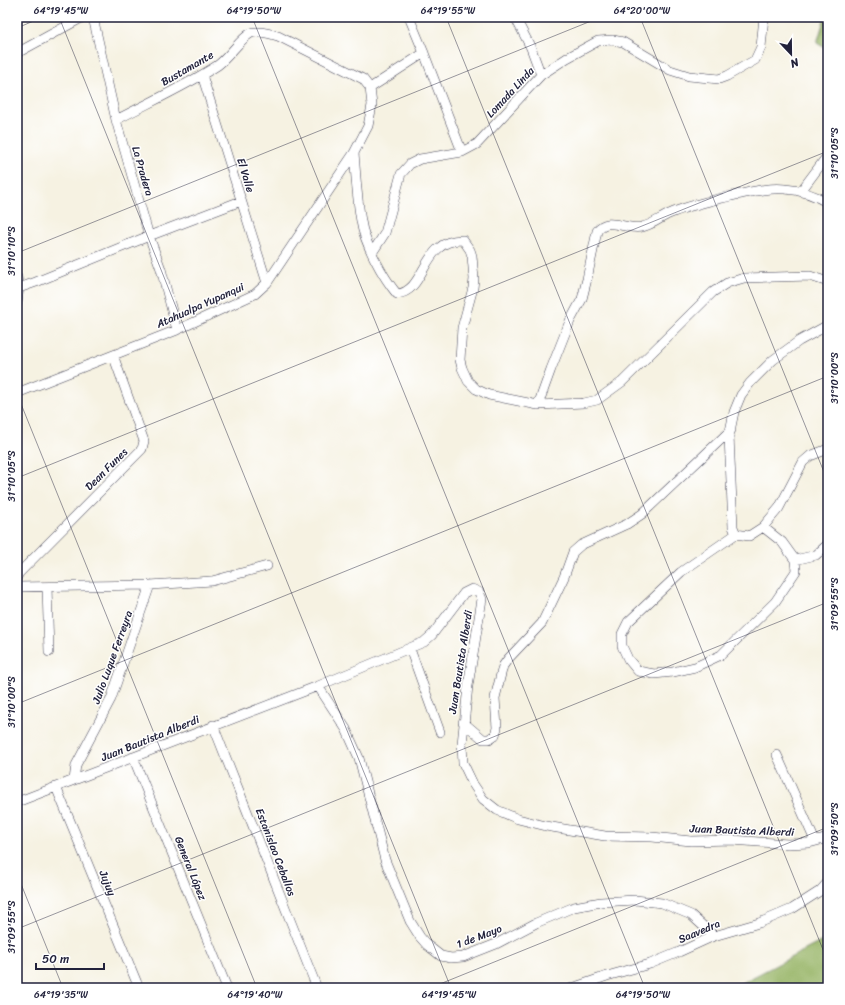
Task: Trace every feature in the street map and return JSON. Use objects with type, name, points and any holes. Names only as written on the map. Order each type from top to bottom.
[{"type":"street","points":[[17,53],[83,17]]},
{"type":"street","name":"La Pradera","points":[[93,17],[116,120],[149,236],[161,269],[177,330]]},
{"type":"street","points":[[409,17],[462,152]]},
{"type":"street","points":[[515,17],[531,48],[541,75]]},
{"type":"street","name":"Lomada Linda","points":[[372,253],[385,233],[401,174],[410,164],[420,159],[462,152],[477,144],[541,75],[567,58],[598,41],[613,40],[622,42],[670,70],[689,76],[719,79],[754,60],[761,47],[764,17]]},
{"type":"street","name":"Bustamante","points":[[116,120],[202,75],[230,55],[243,39],[252,33],[264,33],[278,36],[363,79],[370,88]]},
{"type":"street","points":[[370,88],[424,53]]},
{"type":"street","name":"El Valle","points":[[202,75],[268,283]]},
{"type":"street","name":"Atahualpa Yupanqui","points":[[17,393],[177,330],[255,294],[268,283],[354,154],[368,126],[372,105],[370,88]]},
{"type":"street","points":[[354,154],[361,222],[372,253],[390,286],[397,294],[405,293],[413,286],[431,256],[440,246],[454,240],[463,240],[470,250],[474,279],[462,328],[460,360],[468,381],[476,389],[489,395],[538,405],[597,400],[622,382],[713,292],[727,283],[744,278],[810,276],[828,282]]},
{"type":"street","points":[[802,192],[828,155]]},
{"type":"street","points":[[538,405],[570,321],[582,299],[597,231],[601,226],[609,223],[636,228],[644,227],[670,214],[699,204],[749,192],[784,188],[802,192],[828,203]]},
{"type":"street","points":[[19,288],[241,201]]},
{"type":"street","points":[[17,277],[19,288],[17,303]]},
{"type":"street","points":[[736,534],[733,527],[729,436],[734,412],[741,395],[750,383],[773,360],[799,341],[828,325]]},
{"type":"street","name":"Dean Funes","points":[[17,577],[19,573],[142,449],[144,441],[112,355]]},
{"type":"street","points":[[463,722],[483,739],[489,739],[495,735],[498,728],[495,698],[503,666],[542,623],[564,577],[573,552],[581,545],[626,524],[642,514],[731,430]]},
{"type":"street","points":[[763,527],[782,542],[796,560],[796,571],[775,602],[721,655],[695,666],[673,672],[654,674],[638,671],[628,659],[622,646],[622,634],[628,622],[682,572],[736,534],[749,536],[763,527],[779,508],[803,462],[810,456],[828,449]]},
{"type":"street","points":[[796,560],[816,555],[828,544]]},
{"type":"street","points":[[17,587],[150,585],[212,581],[267,566]]},
{"type":"street","name":"Julio Luque Ferreyra","points":[[74,780],[76,765],[111,699],[150,585]]},
{"type":"street","points":[[47,587],[49,652]]},
{"type":"street","name":"Juan Bautista Alberdi","points":[[17,802],[213,725],[318,686],[424,642],[432,635],[464,593],[472,589],[480,592],[482,599],[463,722],[463,763],[473,784],[483,799],[497,810],[518,819],[546,826],[605,836],[652,837],[691,841],[732,840],[788,844],[828,838]]},
{"type":"street","points":[[410,648],[440,732]]},
{"type":"street","name":"1 de Mayo","points":[[318,686],[346,729],[359,758],[385,860],[410,921],[420,937],[441,956],[451,958],[463,957],[496,944],[536,923],[574,907],[601,902],[635,900],[662,903],[691,915],[714,936]]},
{"type":"street","name":"Estanislao Ceballos","points":[[213,725],[317,988]]},
{"type":"street","points":[[776,755],[815,841]]},
{"type":"street","name":"General López","points":[[133,757],[227,988]]},
{"type":"street","name":"Jujuy","points":[[56,787],[138,988]]},
{"type":"street","name":"Saavedra","points":[[572,988],[650,964],[714,936],[758,923],[792,909],[820,891],[828,882]]},
{"type":"green space","points":[[825,17],[828,17],[828,50],[817,43]]},
{"type":"green space","points":[[828,938],[828,988],[732,988]]}]
